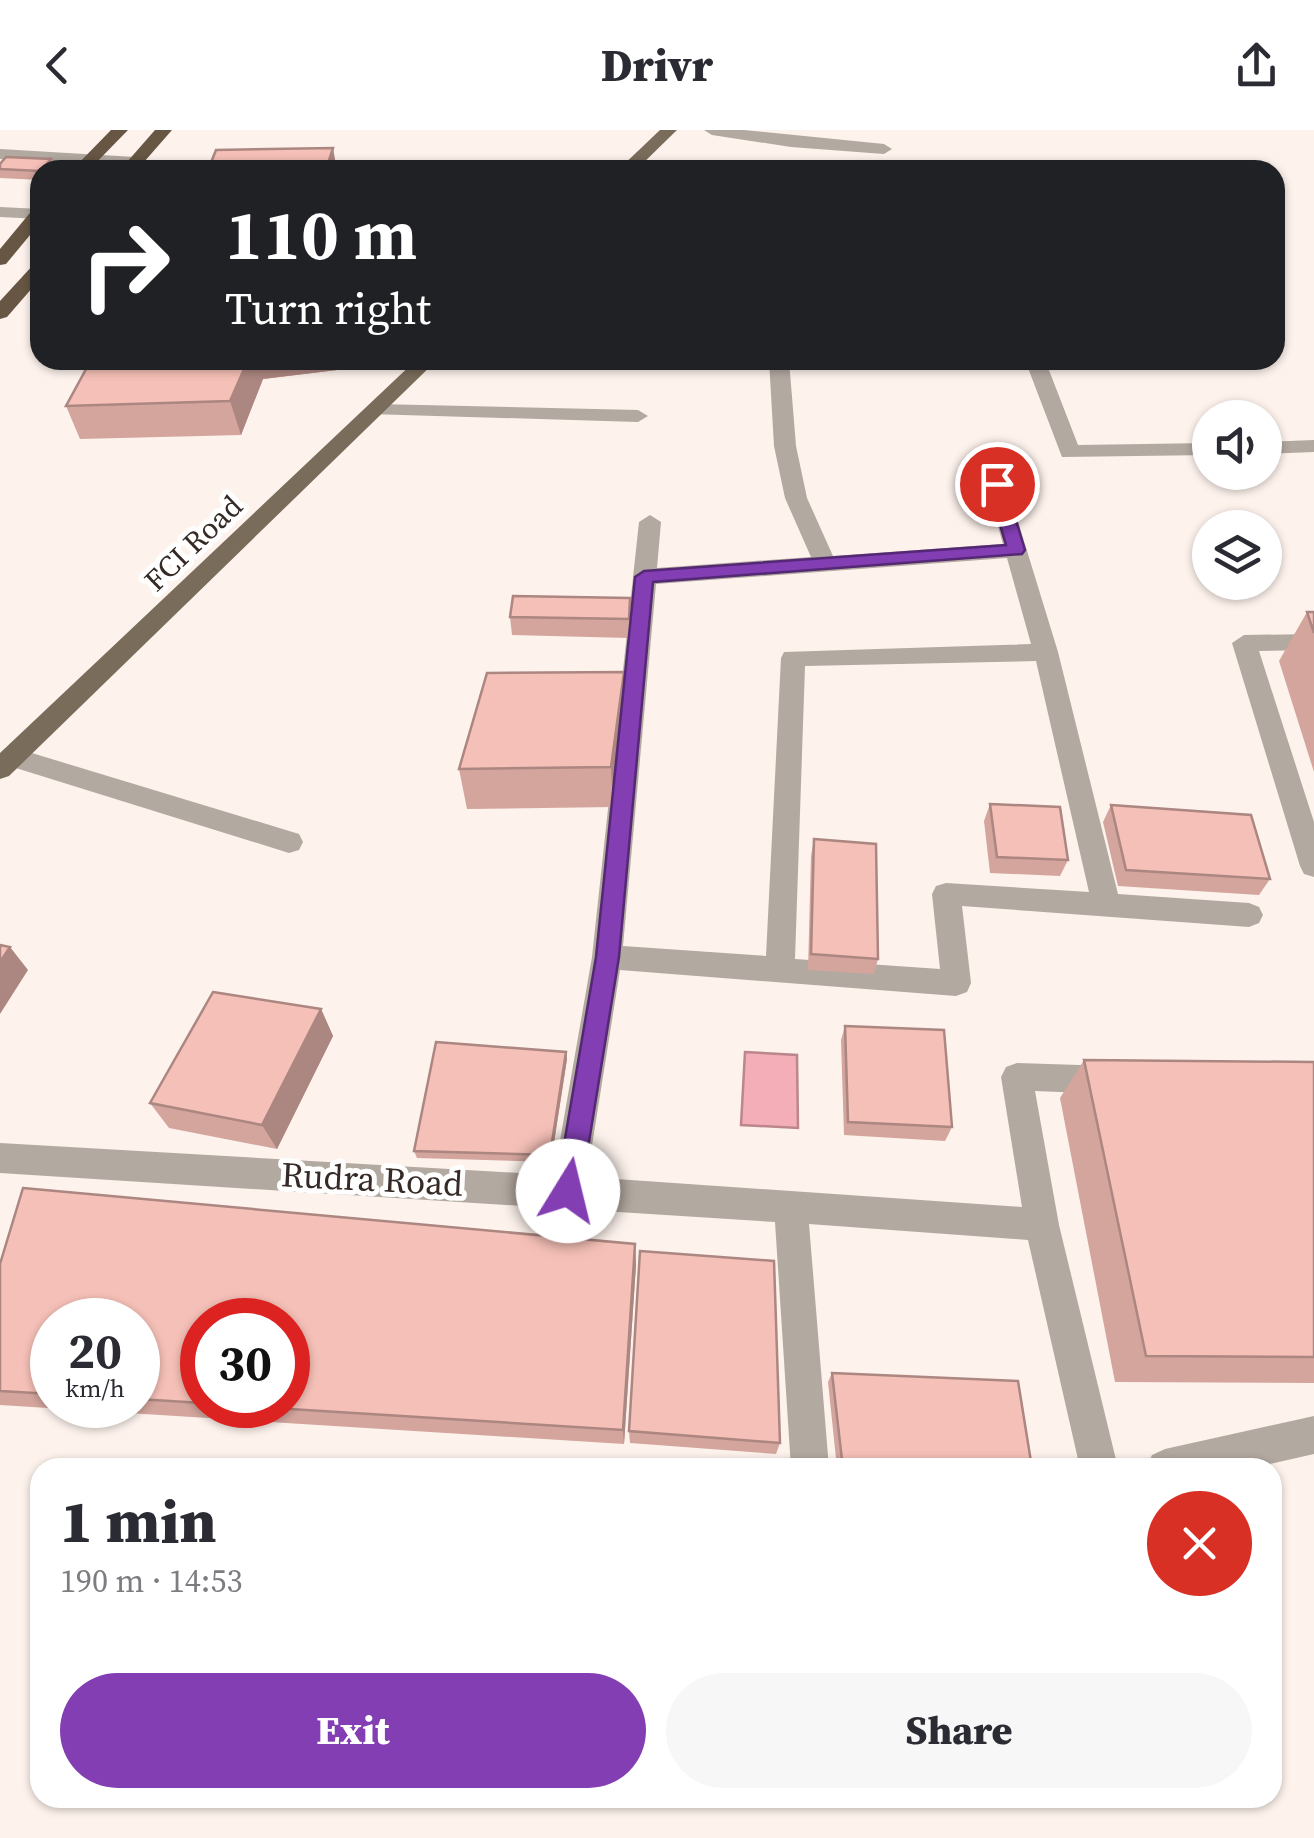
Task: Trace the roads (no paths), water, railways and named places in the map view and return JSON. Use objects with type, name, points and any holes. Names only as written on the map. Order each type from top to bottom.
[{"type":"highway","points":[[89,160],[120,130]]},
{"type":"highway","points":[[137,160],[164,130]]},
{"type":"highway","points":[[0,260],[30,224]]},
{"type":"highway","points":[[0,312],[30,279]]},
{"type":"main road","points":[[637,160],[669,130]]},
{"type":"main road","name":"FCI Road","points":[[6,763],[417,370]]},
{"type":"street","points":[[712,130],[791,142],[884,149]]},
{"type":"street","points":[[0,154],[51,160]]},
{"type":"street","points":[[0,212],[30,213]]},
{"type":"street","points":[[780,370],[785,446],[796,498],[826,565]]},
{"type":"street","points":[[1039,370],[1070,452],[1192,449]]},
{"type":"street","points":[[377,410],[638,416]]},
{"type":"street","points":[[1282,447],[1314,446]]},
{"type":"street","points":[[997,484],[1046,652],[1106,906]]},
{"type":"street","points":[[568,1191],[608,957],[650,522]]},
{"type":"street","points":[[644,577],[1016,550]]},
{"type":"street","points":[[1314,642],[1244,643],[1314,866]]},
{"type":"street","points":[[780,970],[793,658],[1046,652]]},
{"type":"street","points":[[6,763],[289,842]]},
{"type":"street","points":[[608,957],[956,983],[946,894],[1249,915]]},
{"type":"street","points":[[1097,1458],[1042,1225],[1017,1078],[1136,1080]]},
{"type":"street","name":"Rudra Road","points":[[0,1158],[568,1191],[1042,1225]]},
{"type":"street","points":[[792,1206],[809,1458]]},
{"type":"street","points":[[1210,1458],[1314,1435]]}]
